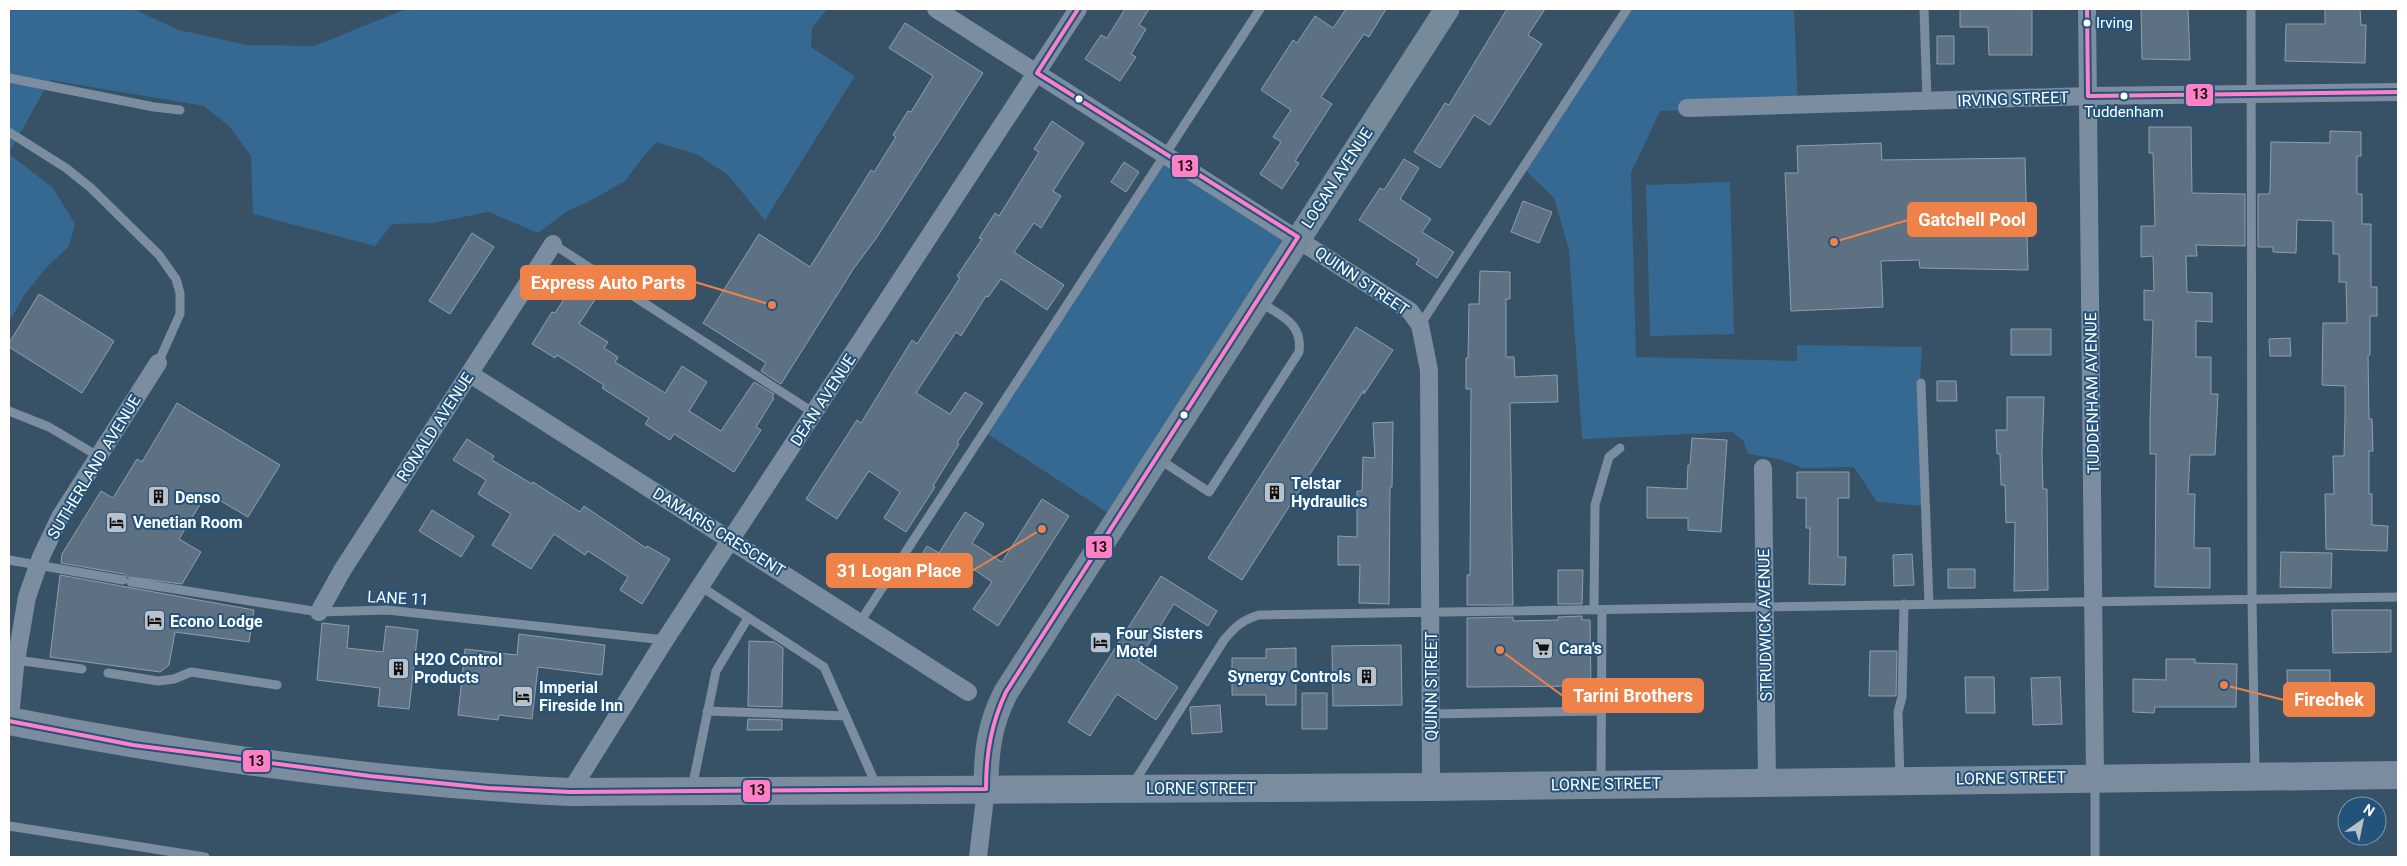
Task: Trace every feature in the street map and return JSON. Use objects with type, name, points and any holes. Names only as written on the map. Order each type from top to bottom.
[{"type":"main road","name":"LORNE STREET","points":[[9,722],[133,745],[245,760],[488,788],[570,792],[1431,787],[1768,781],[2398,775]]},
{"type":"street","name":"QUINN STREET","points":[[936,9],[1410,311],[1420,325],[1429,370],[1431,787]]},
{"type":"street","name":"DEAN AVENUE","points":[[570,792],[664,640],[1078,9]]},
{"type":"street","name":"LOGAN AVENUE","points":[[986,789],[988,740],[999,706],[1006,692],[1257,300],[1447,9]]},
{"type":"street","name":"TUDDENHAM AVENUE","points":[[2087,9],[2095,777]]},
{"type":"street","name":"IRVING STREET","points":[[1687,108],[2088,96],[2252,96],[2398,92]]},
{"type":"street","name":"RONALD AVENUE","points":[[319,612],[343,569],[553,244]]},
{"type":"street","name":"SUTHERLAND AVENUE","points":[[9,722],[16,660],[27,597],[38,567],[60,517],[158,363]]},
{"type":"street","name":"DAMARIS CRESCENT","points":[[470,374],[732,539],[968,692]]},
{"type":"street","name":"STRUDWICK AVENUE","points":[[1764,468],[1764,607],[1768,781]]},
{"type":"street","points":[[978,857],[986,789]]},
{"type":"lane","points":[[860,622],[1260,9]]},
{"type":"lane","points":[[1420,325],[1627,9]]},
{"type":"lane","points":[[1924,9],[1927,101]]},
{"type":"lane","points":[[2251,9],[2252,599],[2255,776]]},
{"type":"lane","points":[[9,78],[180,110]]},
{"type":"lane","points":[[9,132],[66,168],[91,188],[159,255],[176,280],[180,293],[180,314],[158,363]]},
{"type":"lane","points":[[553,244],[814,413]]},
{"type":"lane","points":[[1156,458],[1209,492],[1299,352],[1301,339],[1297,329],[1288,320],[1257,300]]},
{"type":"lane","points":[[1921,383],[1929,604]]},
{"type":"lane","points":[[9,411],[49,427],[98,456]]},
{"type":"lane","points":[[1601,784],[1601,711],[1595,505],[1609,456],[1620,448]]},
{"type":"lane","name":"LANE 11","points":[[9,560],[38,567],[319,612],[387,610],[664,640]]},
{"type":"lane","points":[[700,586],[824,667],[878,790]]},
{"type":"lane","points":[[1130,789],[1224,640],[1244,620],[1259,615],[2094,600],[2398,597]]},
{"type":"lane","points":[[1900,780],[1898,712],[1902,697],[1904,604]]},
{"type":"lane","points":[[691,791],[716,671],[748,618]]},
{"type":"lane","points":[[16,660],[82,669]]},
{"type":"lane","points":[[108,673],[158,681],[174,679],[192,672],[277,685]]},
{"type":"lane","points":[[707,711],[846,716]]},
{"type":"lane","points":[[1431,714],[1601,711]]},
{"type":"lane","points":[[2095,777],[2095,857]]},
{"type":"lane","points":[[9,826],[205,857]]},
{"type":"shaded area","points":[[9,9],[133,9],[179,30],[246,45],[314,46],[406,9],[827,9],[812,28],[811,47],[855,76],[765,220],[728,175],[698,155],[657,142],[646,153],[625,181],[588,202],[567,211],[538,233],[489,212],[433,223],[392,224],[375,246],[253,214],[251,156],[230,127],[204,106],[50,80],[9,153]]},
{"type":"shaded area","points":[[1629,9],[1794,9],[1798,107],[1660,111],[1631,173],[1636,357],[1797,361],[1797,345],[1922,347],[1920,381],[1924,506],[1877,502],[1854,467],[1803,468],[1779,459],[1748,454],[1743,440],[1732,432],[1582,439],[1569,250],[1554,198],[1524,169]]},
{"type":"shaded area","points":[[9,154],[53,188],[75,224],[69,246],[45,269],[25,294],[9,322]]},
{"type":"shaded area","points":[[1168,154],[1297,235],[1116,518],[986,433]]},
{"type":"shaded area","points":[[1730,182],[1734,334],[1650,336],[1646,185]]},
{"type":"building","points":[[1125,9],[1149,9],[1139,25],[1146,29],[1131,54],[1136,57],[1120,81],[1085,59],[1101,35],[1107,38]]},
{"type":"building","points":[[1346,9],[1386,9],[1369,37],[1364,34],[1321,97],[1332,104],[1295,161],[1299,163],[1282,189],[1260,174],[1281,142],[1273,137],[1291,110],[1261,90],[1293,40],[1297,43],[1315,16],[1333,28]]},
{"type":"building","points":[[1507,9],[1545,9],[1528,35],[1542,44],[1490,125],[1474,115],[1440,168],[1414,152],[1445,103],[1449,105]]},
{"type":"building","points":[[1960,9],[2032,9],[2032,55],[1989,55],[1988,27],[1960,27]]},
{"type":"building","points":[[2141,9],[2188,9],[2190,60],[2142,59]]},
{"type":"building","points":[[2325,9],[2360,9],[2361,25],[2366,25],[2365,63],[2285,61],[2286,24],[2325,24]]},
{"type":"building","points":[[905,23],[983,73],[877,237],[854,268],[781,384],[761,371],[766,363],[703,323],[759,234],[810,267],[871,170],[874,172],[896,137],[893,135],[908,111],[911,112],[933,76],[889,48]]},
{"type":"building","points":[[1937,36],[1954,36],[1954,64],[1937,64]]},
{"type":"building","points":[[1052,121],[1084,143],[1053,191],[1061,196],[1041,228],[1034,223],[1014,252],[1064,285],[1047,310],[1001,279],[988,297],[986,296],[961,336],[956,332],[916,393],[950,414],[965,392],[983,403],[957,443],[959,444],[933,486],[935,487],[906,532],[884,518],[900,492],[869,471],[837,519],[806,499],[857,420],[861,423],[912,340],[917,344],[960,278],[957,276],[982,239],[979,238],[995,213],[999,216],[1039,152],[1034,149]]},
{"type":"building","points":[[2149,127],[2191,127],[2192,193],[2245,194],[2245,246],[2196,245],[2197,256],[2186,256],[2187,292],[2212,293],[2212,322],[2196,321],[2196,357],[2211,357],[2211,394],[2218,394],[2215,455],[2190,455],[2188,494],[2195,494],[2194,548],[2210,548],[2210,588],[2155,587],[2156,454],[2150,454],[2153,320],[2144,320],[2144,290],[2154,291],[2153,256],[2141,257],[2141,226],[2155,226],[2153,153],[2149,153]]},
{"type":"building","points":[[2330,131],[2361,132],[2361,156],[2357,156],[2357,194],[2362,194],[2362,224],[2371,224],[2371,287],[2377,287],[2377,316],[2370,316],[2370,355],[2368,355],[2369,419],[2372,419],[2373,451],[2369,451],[2369,494],[2372,494],[2372,525],[2388,526],[2387,551],[2326,549],[2325,494],[2334,494],[2333,456],[2344,456],[2345,419],[2345,386],[2322,385],[2323,323],[2347,323],[2346,282],[2339,282],[2339,254],[2333,254],[2333,221],[2297,220],[2296,253],[2273,252],[2273,247],[2258,247],[2258,194],[2269,194],[2270,190],[2271,142],[2330,143]]},
{"type":"building","points":[[1881,143],[1882,160],[2025,158],[2028,270],[1920,268],[1919,260],[1881,261],[1883,307],[1791,311],[1785,173],[1798,173],[1797,146]]},
{"type":"building","points":[[1404,159],[1419,168],[1400,199],[1431,219],[1422,232],[1454,252],[1437,278],[1416,264],[1419,259],[1359,220],[1380,188],[1384,190]]},
{"type":"building","points":[[1124,162],[1139,172],[1126,192],[1111,182]]},
{"type":"building","points":[[1523,201],[1552,212],[1539,243],[1511,232]]},
{"type":"building","points":[[472,233],[494,247],[450,314],[429,301]]},
{"type":"building","points":[[1480,271],[1510,272],[1510,299],[1506,299],[1506,357],[1514,357],[1515,377],[1557,375],[1558,402],[1510,403],[1513,605],[1467,605],[1467,575],[1470,575],[1471,389],[1466,389],[1466,358],[1468,358],[1469,304],[1479,304]]},
{"type":"building","points":[[578,278],[600,292],[579,324],[608,342],[604,348],[618,357],[615,362],[665,393],[682,366],[707,382],[689,411],[721,431],[754,382],[774,394],[772,397],[774,398],[756,427],[761,430],[734,472],[674,434],[670,440],[645,424],[649,418],[602,388],[604,385],[557,355],[555,358],[532,344],[552,312],[555,313]]},
{"type":"building","points":[[39,294],[114,341],[82,393],[9,347],[9,343]]},
{"type":"building","name":"Telstar Hydraulics","points":[[1356,327],[1393,350],[1364,394],[1364,390],[1242,580],[1208,558]]},
{"type":"building","points":[[2011,329],[2051,329],[2051,355],[2011,355]]},
{"type":"building","points":[[2290,338],[2291,356],[2270,356],[2269,339]]},
{"type":"building","points":[[1937,381],[1956,381],[1957,401],[1937,401]]},
{"type":"building","points":[[2007,397],[2044,397],[2042,453],[2043,489],[2047,489],[2048,590],[2014,591],[2015,522],[2006,523],[2005,485],[2001,485],[2000,454],[1997,454],[1996,430],[2007,430]]},
{"type":"building","points":[[177,403],[280,465],[248,517],[207,493],[179,539],[201,552],[182,584],[128,577],[124,574],[61,563],[62,554],[101,491],[113,498],[137,459],[142,462]]},
{"type":"building","points":[[1393,422],[1392,487],[1390,487],[1389,604],[1359,603],[1360,565],[1338,565],[1338,536],[1357,537],[1357,491],[1362,491],[1363,457],[1375,458],[1373,423]]},
{"type":"building","points":[[1692,438],[1727,440],[1721,532],[1688,530],[1688,518],[1647,518],[1647,487],[1687,489]]},
{"type":"building","points":[[467,439],[494,456],[492,460],[532,484],[533,482],[580,512],[584,506],[646,548],[647,546],[670,559],[642,604],[620,590],[628,577],[588,551],[585,555],[554,534],[531,569],[492,545],[511,514],[478,494],[486,480],[453,460]]},
{"type":"building","points":[[1797,472],[1849,472],[1849,498],[1838,498],[1838,557],[1846,557],[1845,585],[1809,584],[1810,528],[1806,528],[1806,498],[1797,498]]},
{"type":"building","points":[[1042,499],[1069,516],[998,626],[973,609],[992,582],[956,557],[939,585],[913,569],[927,546],[939,553],[965,512],[984,524],[972,543],[1002,562]]},
{"type":"building","points":[[432,510],[474,536],[461,557],[419,531]]},
{"type":"building","points":[[2281,552],[2332,553],[2331,588],[2280,587]]},
{"type":"building","points":[[1912,554],[1914,585],[1894,586],[1893,555]]},
{"type":"building","points":[[1948,569],[1975,569],[1975,588],[1948,588]]},
{"type":"building","points":[[1558,570],[1583,570],[1582,604],[1558,604]]},
{"type":"building","name":"Econo Lodge","points":[[60,575],[254,610],[249,642],[175,632],[169,665],[160,672],[50,657]]},
{"type":"building","points":[[1161,576],[1217,611],[1208,626],[1174,604],[1138,661],[1178,687],[1156,720],[1117,694],[1090,736],[1068,722]]},
{"type":"building","points":[[2332,610],[2391,610],[2391,652],[2333,653]]},
{"type":"building","points":[[1582,616],[1582,620],[1590,620],[1591,686],[1467,687],[1467,618],[1513,617],[1513,621],[1558,620],[1558,617]]},
{"type":"building","points":[[322,623],[349,626],[347,648],[383,652],[386,626],[418,630],[409,709],[378,706],[380,688],[317,680]]},
{"type":"building","points":[[519,634],[605,645],[602,675],[538,667],[532,719],[499,715],[498,720],[458,715],[465,649],[517,655]]},
{"type":"building","points":[[749,641],[774,642],[783,648],[782,707],[748,706]]},
{"type":"building","name":"Synergy Controls","points":[[1401,645],[1402,705],[1333,706],[1332,646]]},
{"type":"building","points":[[1296,648],[1296,705],[1266,705],[1266,695],[1232,695],[1232,658],[1266,658],[1266,649]]},
{"type":"building","points":[[1870,651],[1897,651],[1896,696],[1869,696]]},
{"type":"building","points":[[2166,659],[2195,659],[2195,663],[2237,664],[2236,707],[2155,707],[2154,713],[2133,712],[2133,679],[2166,680]]},
{"type":"building","points":[[2287,670],[2330,670],[2330,706],[2288,706]]},
{"type":"building","points":[[1965,677],[1994,677],[1995,713],[1966,713]]},
{"type":"building","points":[[2060,677],[2062,724],[2033,725],[2031,678]]},
{"type":"building","points":[[1302,693],[1327,693],[1327,729],[1302,729]]},
{"type":"building","points":[[1220,705],[1222,732],[1192,734],[1190,707]]},
{"type":"building","points":[[748,719],[782,720],[782,730],[747,730]]},
{"type":"transit line","name":"13","points":[[9,721],[133,745],[370,776],[488,788],[570,792],[986,789],[990,739],[1006,692],[1298,237],[1037,73],[1078,9]]},
{"type":"transit line","name":"13","points":[[2087,9],[2088,96],[2398,92]]},
{"type":"place","name":"Irving","points":[[2087,23]]},
{"type":"place","name":"Tuddenham","points":[[2124,96]]},
{"type":"place","name":"Gatchell Pool","points":[[1834,242]]},
{"type":"place","name":"Express Auto Parts","points":[[772,305]]},
{"type":"place","name":"Telstar Hydraulics","points":[[1275,492]]},
{"type":"place","name":"Denso","points":[[159,497]]},
{"type":"place","name":"Venetian Room","points":[[117,522]]},
{"type":"place","name":"31 Logan Place","points":[[1042,529]]},
{"type":"place","name":"Econo Lodge","points":[[154,621]]},
{"type":"place","name":"Four Sisters Motel","points":[[1100,642]]},
{"type":"place","name":"Cara's","points":[[1543,648]]},
{"type":"place","name":"Tarini Brothers","points":[[1500,650]]},
{"type":"place","name":"H2O Control Products","points":[[398,668]]},
{"type":"place","name":"Synergy Controls","points":[[1367,676]]},
{"type":"place","name":"Firechek","points":[[2224,685]]},
{"type":"place","name":"Imperial Fireside Inn","points":[[523,696]]}]
